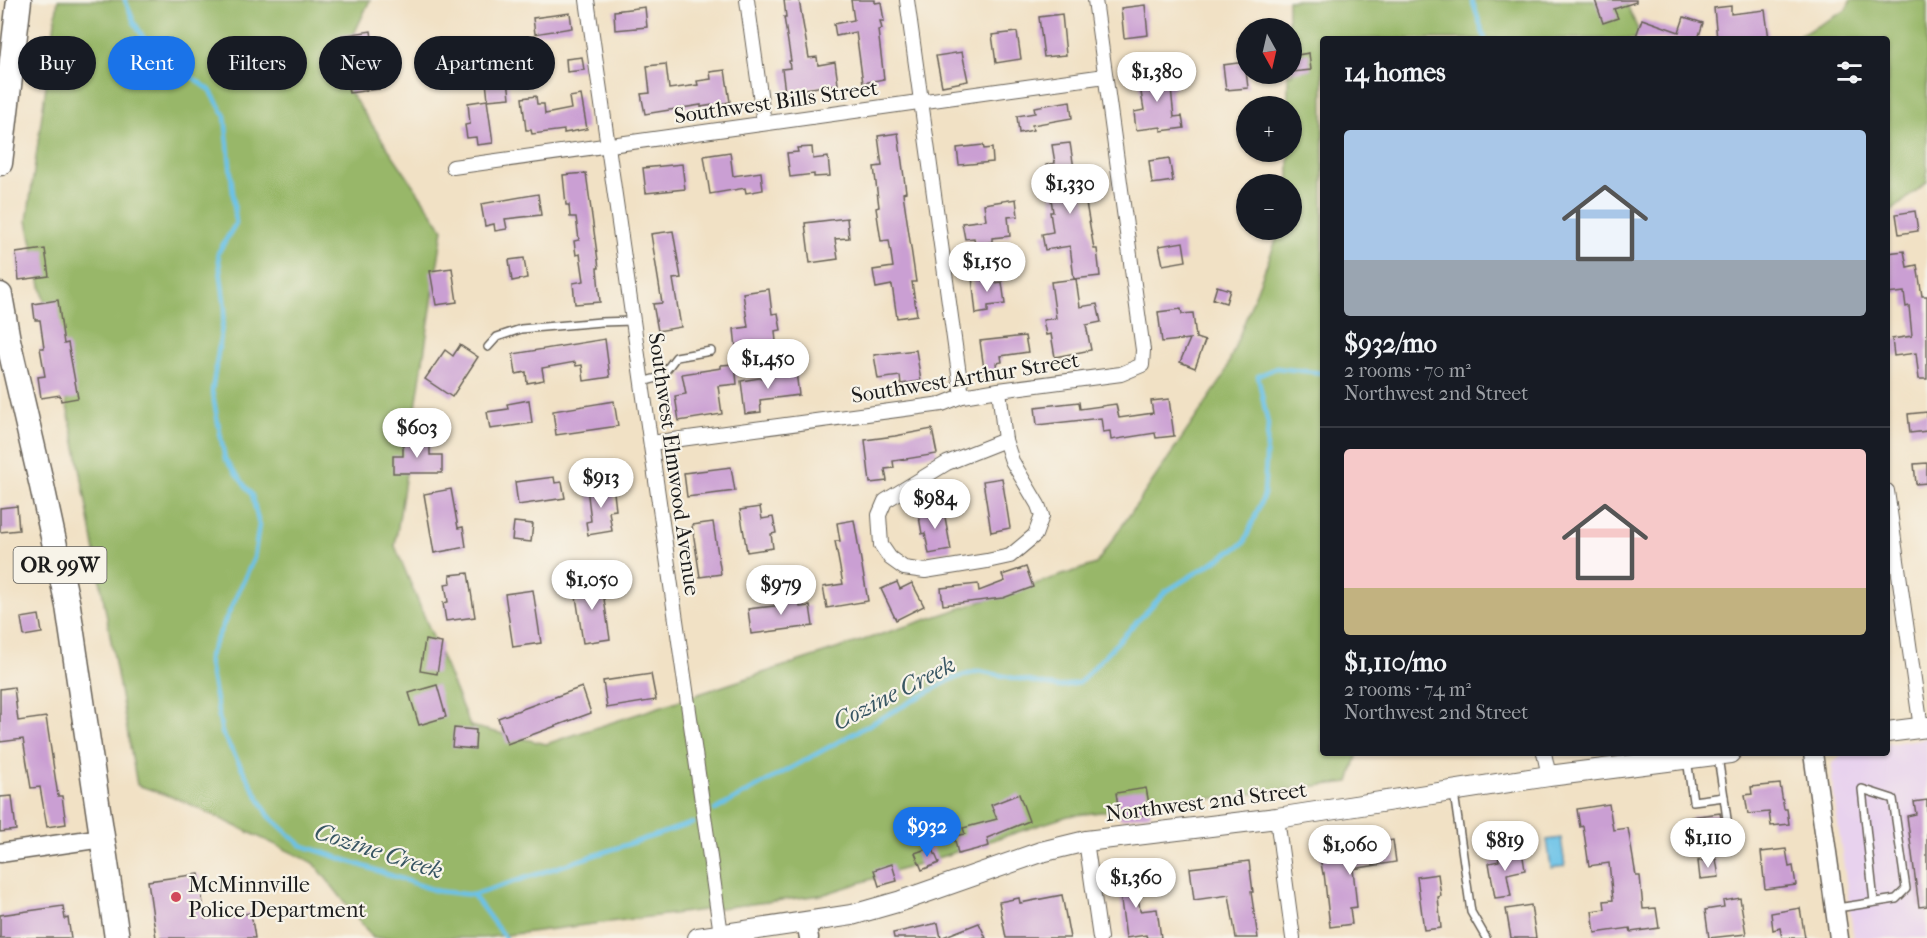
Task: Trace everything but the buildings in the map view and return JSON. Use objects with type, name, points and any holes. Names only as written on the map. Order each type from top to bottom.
[{"type":"highway","points":[[0,163],[6,67],[15,10]]},
{"type":"highway","name":"OR 99W","points":[[1,302],[68,606],[117,938]]},
{"type":"main road","points":[[1890,732],[1924,727]]},
{"type":"main road","name":"Northwest 2nd Street","points":[[698,938],[721,934],[808,930],[901,902],[1019,859],[1086,841],[1277,818],[1549,776],[1704,756]]},
{"type":"street","name":"Southwest Elmwood Avenue","points":[[587,0],[721,934]]},
{"type":"street","points":[[747,0],[764,123]]},
{"type":"street","points":[[907,0],[962,396]]},
{"type":"street","points":[[1095,0],[1105,76]]},
{"type":"street","name":"Southwest Bills Street","points":[[453,167],[1105,76]]},
{"type":"street","name":"Southwest Arthur Street","points":[[651,443],[942,404],[962,396],[1121,374],[1142,365],[1143,350],[1105,76]]},
{"type":"street","points":[[999,390],[1005,440],[1012,461],[1042,516],[1035,535],[1010,556],[926,571],[904,568],[890,558],[881,545],[879,515],[885,501],[947,463],[1005,440]]},
{"type":"street","points":[[1890,531],[1893,571],[1924,727]]},
{"type":"street","points":[[1545,756],[1549,776]]},
{"type":"street","points":[[1813,756],[1839,938]]},
{"type":"street","points":[[1277,818],[1293,938]]},
{"type":"street","points":[[0,853],[102,838]]},
{"type":"street","points":[[1086,841],[1100,938]]},
{"type":"lane","points":[[488,346],[497,337],[521,329],[633,321]]},
{"type":"lane","points":[[642,382],[661,377],[676,357],[711,351]]},
{"type":"lane","points":[[1722,756],[1724,797],[1731,849]]},
{"type":"lane","points":[[1687,758],[1693,801],[1724,797]]},
{"type":"lane","points":[[1835,908],[1896,899],[1905,889],[1893,799],[1862,789],[1874,902]]},
{"type":"lane","points":[[1454,790],[1471,912],[1486,938]]},
{"type":"shaded area","points":[[1927,738],[1927,938],[1854,938],[1832,782],[1833,763],[1840,756],[1890,756],[1890,744]]},
{"type":"green space","points":[[58,0],[370,0],[353,36],[319,36],[319,90],[348,90],[443,229],[395,546],[470,726],[546,744],[1096,564],[1223,378],[1276,240],[1302,240],[1302,174],[1289,174],[1289,162],[1302,162],[1302,96],[1288,96],[1288,84],[1302,84],[1302,18],[1288,18],[1288,0],[1625,0],[1641,36],[1320,36],[1320,756],[1357,756],[1349,782],[1068,816],[822,895],[483,938],[373,938],[314,863],[181,800],[137,785],[77,452],[27,221],[45,90],[96,90],[96,36],[53,36]]},
{"type":"green space","points":[[1851,0],[1927,0],[1927,182],[1890,213],[1890,36],[1799,36],[1845,11]]},
{"type":"water","points":[[1561,838],[1565,866],[1551,868],[1547,840]]},
{"type":"waterway","name":"Cozine Creek","points":[[125,0],[134,22],[148,45],[210,90],[225,116],[236,223],[218,253],[225,308],[212,391],[225,459],[252,495],[259,525],[254,558],[208,658],[222,733],[269,816],[301,845],[437,891],[473,895],[693,823]]},
{"type":"waterway","name":"Cozine Creek","points":[[1472,0],[1484,36]]},
{"type":"waterway","name":"Cozine Creek","points":[[715,810],[952,679],[979,671],[1058,687],[1079,683],[1165,592],[1244,543],[1264,495],[1268,424],[1258,376],[1276,368],[1320,373]]},
{"type":"waterway","points":[[473,895],[505,938]]},
{"type":"place","name":"McMinnville Police Department","points":[[176,897]]}]
